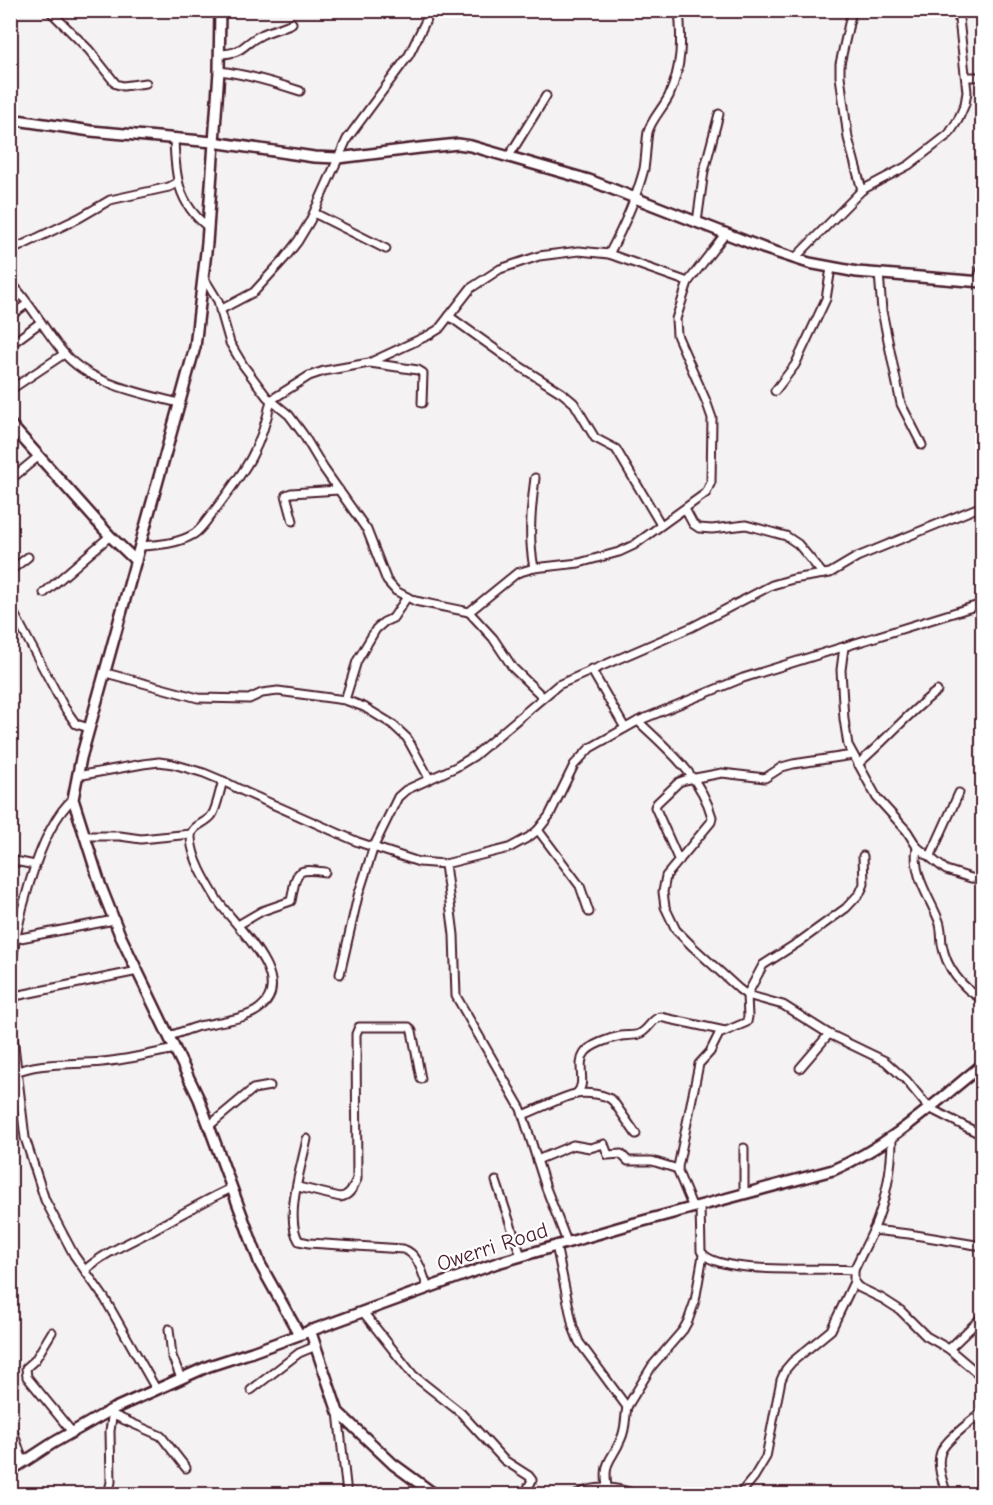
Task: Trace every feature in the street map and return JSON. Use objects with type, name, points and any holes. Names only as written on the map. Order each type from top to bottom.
[{"type":"main road","points":[[220,10],[219,71],[208,227],[195,347],[89,728],[73,799],[114,920],[210,1125],[260,1264],[299,1334]]},
{"type":"main road","points":[[10,119],[338,158],[458,144],[509,156],[589,180],[726,234],[831,268],[980,281]]},
{"type":"main road","points":[[10,423],[110,536],[136,561]]},
{"type":"main road","name":"Owerri Road","points":[[10,1471],[72,1432],[156,1389],[209,1366],[556,1245],[833,1170],[892,1138],[982,1065]]},
{"type":"main road","points":[[310,1330],[338,1412],[393,1464],[434,1494]]},
{"type":"street","points":[[49,10],[89,50],[116,84],[123,86],[146,83]]},
{"type":"street","points":[[220,310],[254,292],[291,250],[314,213],[352,130],[409,55],[431,10]]},
{"type":"street","points":[[609,254],[624,226],[635,198],[644,168],[650,128],[668,97],[680,62],[682,46],[680,10]]},
{"type":"street","points":[[852,10],[840,64],[840,76],[848,138],[862,190]]},
{"type":"street","points":[[795,258],[862,190],[909,165],[949,134],[965,104],[967,77],[958,10]]},
{"type":"street","points":[[219,54],[239,51],[259,35],[292,23]]},
{"type":"street","points":[[219,71],[239,73],[300,91]]},
{"type":"street","points":[[967,77],[982,77]]},
{"type":"street","points":[[509,156],[546,96]]},
{"type":"street","points":[[697,222],[704,171],[719,114]]},
{"type":"street","points":[[174,138],[177,183],[197,219],[208,227]]},
{"type":"street","points":[[10,251],[79,218],[110,200],[169,187],[177,183]]},
{"type":"street","points":[[314,213],[386,249]]},
{"type":"street","points":[[469,612],[511,576],[534,568],[567,565],[619,552],[634,545],[699,499],[709,488],[712,428],[706,401],[677,334],[676,319],[688,282],[726,234]]},
{"type":"street","points":[[140,546],[160,545],[184,538],[199,530],[243,473],[258,447],[266,426],[271,400],[309,376],[369,363],[429,335],[439,329],[471,288],[501,269],[539,256],[579,251],[609,254],[688,282]]},
{"type":"street","points":[[775,391],[795,365],[826,299],[831,268]]},
{"type":"street","points":[[980,281],[982,268]]},
{"type":"street","points":[[879,273],[882,311],[901,404],[922,445]]},
{"type":"street","points":[[204,278],[218,300],[230,343],[259,389],[295,421],[367,530],[387,581],[396,591],[415,601],[469,612],[493,638],[513,668],[543,697]]},
{"type":"street","points":[[10,282],[64,354],[98,377],[131,390],[179,403]]},
{"type":"street","points":[[10,316],[27,304]]},
{"type":"street","points":[[449,316],[574,403],[595,438],[615,449],[661,525]]},
{"type":"street","points":[[10,345],[41,322]]},
{"type":"street","points":[[10,390],[64,354]]},
{"type":"street","points":[[369,363],[418,370],[423,373],[422,403]]},
{"type":"street","points":[[10,480],[39,456]]},
{"type":"street","points":[[534,568],[530,546],[530,517],[535,478]]},
{"type":"street","points":[[293,521],[286,495],[339,490]]},
{"type":"street","points":[[340,974],[358,896],[374,846],[398,797],[406,790],[474,756],[558,685],[692,627],[772,585],[841,568],[857,557],[982,506]]},
{"type":"street","points":[[685,509],[693,525],[699,528],[712,529],[746,525],[786,536],[798,544],[823,574]]},
{"type":"street","points":[[44,593],[110,536]]},
{"type":"street","points":[[10,571],[28,557]]},
{"type":"street","points":[[345,700],[357,661],[376,629],[393,618],[408,597]]},
{"type":"street","points":[[77,776],[159,762],[186,767],[223,781],[337,834],[419,862],[445,864],[509,848],[538,830],[549,816],[574,765],[590,748],[625,728],[743,678],[982,604]]},
{"type":"street","points":[[10,606],[68,713],[76,724],[89,728]]},
{"type":"street","points":[[844,647],[841,670],[848,745],[881,804],[907,831],[917,847],[946,870],[982,879]]},
{"type":"street","points":[[591,669],[625,728]]},
{"type":"street","points":[[106,673],[198,698],[249,699],[262,693],[278,692],[345,700],[364,706],[392,724],[407,738],[429,778]]},
{"type":"street","points":[[858,764],[888,738],[911,712],[938,691]]},
{"type":"street","points":[[638,722],[694,778],[710,810],[711,822],[666,876],[665,907],[676,930],[747,994],[783,1005],[829,1034],[885,1061],[906,1080],[929,1108],[982,1135]]},
{"type":"street","points":[[679,861],[655,807],[679,782],[722,772],[765,778],[782,767],[793,764],[853,755]]},
{"type":"street","points":[[84,836],[120,836],[141,839],[191,834],[212,815],[223,781]]},
{"type":"street","points":[[930,857],[959,793]]},
{"type":"street","points":[[10,979],[14,939],[35,865],[56,820],[65,806],[73,799]]},
{"type":"street","points":[[538,830],[580,886],[589,912]]},
{"type":"street","points":[[169,1036],[260,1010],[269,999],[271,977],[259,952],[219,902],[196,856],[191,834]]},
{"type":"street","points":[[917,847],[915,862],[921,883],[939,921],[944,954],[949,967],[974,994],[982,999]]},
{"type":"street","points":[[607,1487],[605,1474],[607,1463],[624,1433],[627,1407],[652,1366],[683,1330],[695,1301],[703,1255],[696,1207],[678,1169],[699,1064],[710,1052],[719,1034],[747,1022],[747,994],[763,964],[799,942],[846,908],[860,893],[864,884],[863,856]]},
{"type":"street","points":[[10,860],[35,865]]},
{"type":"street","points":[[445,864],[454,935],[456,996],[523,1115],[567,1242]]},
{"type":"street","points":[[238,925],[262,910],[291,901],[300,870],[325,872]]},
{"type":"street","points":[[14,939],[114,920]]},
{"type":"street","points":[[10,997],[138,971]]},
{"type":"street","points":[[10,1011],[14,1072],[25,1138],[45,1200],[74,1255],[105,1299],[156,1389]]},
{"type":"street","points":[[523,1115],[576,1094],[581,1086],[584,1053],[619,1036],[639,1034],[655,1018],[660,1017],[725,1031]]},
{"type":"street","points":[[298,1187],[345,1197],[357,1179],[356,1034],[359,1027],[409,1027],[412,1031],[422,1079]]},
{"type":"street","points":[[800,1068],[829,1034]]},
{"type":"street","points":[[14,1072],[56,1063],[126,1060],[175,1049]]},
{"type":"street","points":[[210,1125],[253,1089],[270,1086]]},
{"type":"street","points":[[576,1094],[608,1097],[636,1134]]},
{"type":"street","points":[[740,1494],[766,1457],[781,1380],[786,1369],[831,1330],[854,1282],[854,1270],[873,1230],[890,1169],[892,1138]]},
{"type":"street","points":[[307,1139],[293,1210],[296,1236],[299,1241],[410,1251],[415,1257],[428,1288]]},
{"type":"street","points":[[537,1160],[573,1145],[590,1148],[604,1144],[608,1155],[621,1154],[628,1161],[659,1162],[678,1169]]},
{"type":"street","points":[[744,1148],[744,1194]]},
{"type":"street","points":[[496,1181],[521,1256]]},
{"type":"street","points":[[85,1270],[106,1254],[178,1217],[201,1202],[232,1188]]},
{"type":"street","points":[[873,1230],[982,1246]]},
{"type":"street","points":[[556,1245],[573,1327],[579,1342],[627,1407]]},
{"type":"street","points":[[703,1255],[723,1264],[747,1268],[854,1270]]},
{"type":"street","points":[[854,1282],[858,1287],[900,1310],[926,1336],[949,1349],[982,1377]]},
{"type":"street","points":[[363,1312],[414,1375],[461,1413],[504,1460],[529,1476],[532,1480],[525,1494]]},
{"type":"street","points":[[949,1349],[982,1317]]},
{"type":"street","points":[[169,1329],[172,1356],[181,1378]]},
{"type":"street","points":[[52,1332],[34,1360],[26,1368],[26,1372],[27,1377],[72,1432]]},
{"type":"street","points":[[251,1390],[299,1353],[316,1346]]},
{"type":"street","points":[[108,1494],[111,1482],[110,1431],[113,1412],[161,1436],[186,1468]]},
{"type":"street","points":[[338,1412],[347,1494]]},
{"type":"street","points":[[947,1494],[940,1472],[940,1453],[946,1444],[982,1412]]},
{"type":"street","points":[[10,1422],[23,1461]]},
{"type":"street","points":[[578,1494],[607,1487],[637,1494]]}]
